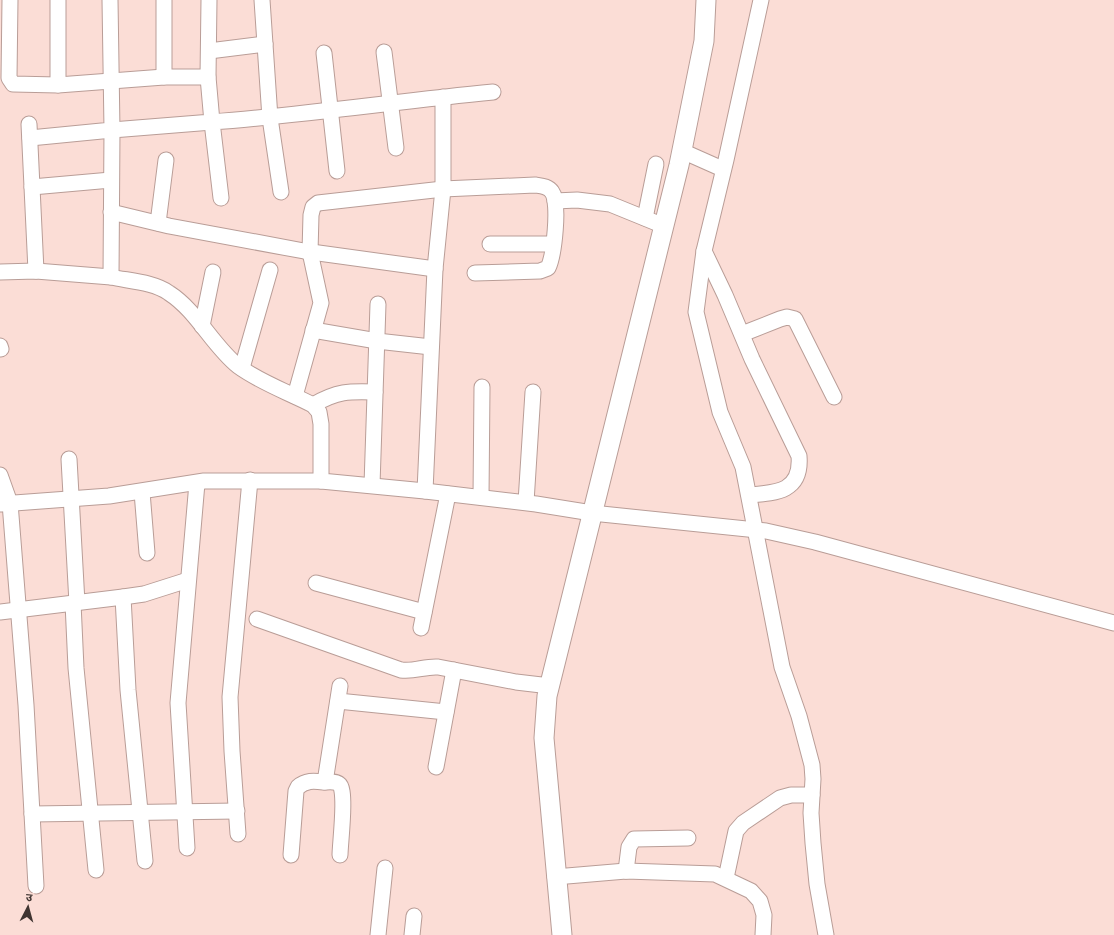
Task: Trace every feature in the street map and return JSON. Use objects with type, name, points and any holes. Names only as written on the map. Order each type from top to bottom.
[{"type":"main road","points":[[562,935],[544,738],[550,686],[682,152],[704,41],[706,0]]},
{"type":"street","points":[[10,0],[4,68],[13,84],[58,85],[164,77],[208,77]]},
{"type":"street","points":[[58,0],[58,85]]},
{"type":"street","points":[[110,0],[112,130],[111,277]]},
{"type":"street","points":[[164,0],[164,77]]},
{"type":"street","points":[[209,0],[208,77],[221,198]]},
{"type":"street","points":[[262,0],[270,118],[281,192]]},
{"type":"street","points":[[761,0],[726,160],[704,251],[696,312],[720,412],[743,467],[782,667],[799,716],[812,765],[813,850],[826,935]]},
{"type":"street","points":[[209,51],[265,44]]},
{"type":"street","points":[[384,52],[396,148]]},
{"type":"street","points":[[324,53],[337,171]]},
{"type":"street","points":[[36,271],[30,131],[112,130],[270,118],[390,102],[493,92]]},
{"type":"street","points":[[425,491],[435,269],[443,189],[443,97]]},
{"type":"street","points":[[682,152],[718,167]]},
{"type":"street","points":[[158,223],[166,160]]},
{"type":"street","points":[[645,218],[656,164]]},
{"type":"street","points":[[32,187],[112,180]]},
{"type":"street","points":[[295,396],[321,303],[310,252],[311,215],[313,208],[318,203],[443,189],[535,185],[546,187],[551,190],[556,201],[550,264],[545,270],[475,273]]},
{"type":"street","points":[[556,201],[576,200],[610,204],[664,226]]},
{"type":"street","points":[[111,212],[158,223],[310,252],[435,269]]},
{"type":"street","points":[[490,244],[552,244]]},
{"type":"street","points":[[704,251],[725,295],[752,359],[799,456],[800,466],[797,474],[783,490],[774,493],[749,495]]},
{"type":"street","points":[[242,368],[270,270]]},
{"type":"street","points":[[0,272],[36,271],[111,277],[169,292],[202,326],[217,345],[242,368],[260,381],[313,405],[319,412],[321,424],[321,481]]},
{"type":"street","points":[[202,326],[213,272]]},
{"type":"street","points":[[372,485],[378,304]]},
{"type":"street","points":[[742,334],[787,317],[795,319],[834,397]]},
{"type":"street","points":[[313,330],[377,341],[431,347]]},
{"type":"street","points":[[481,497],[482,387]]},
{"type":"street","points":[[313,405],[329,395],[347,390],[375,392]]},
{"type":"street","points":[[526,502],[533,392]]},
{"type":"street","points":[[69,459],[72,499],[76,668],[96,870]]},
{"type":"street","points":[[0,475],[18,610],[26,705],[36,886]]},
{"type":"street","points":[[5,504],[142,492],[197,483],[227,480],[321,481],[372,485],[526,502],[592,513],[766,531],[815,542],[1114,623]]},
{"type":"street","points":[[238,834],[230,697],[250,480]]},
{"type":"street","points":[[188,848],[178,704],[197,483]]},
{"type":"street","points":[[142,492],[147,552]]},
{"type":"street","points":[[421,628],[448,494]]},
{"type":"street","points":[[0,612],[144,594],[188,580]]},
{"type":"street","points":[[316,583],[424,612]]},
{"type":"street","points":[[124,597],[128,690],[145,861]]},
{"type":"street","points":[[257,619],[395,669],[406,671],[428,666],[516,682],[550,686]]},
{"type":"street","points":[[436,767],[454,670]]},
{"type":"street","points":[[325,782],[340,686]]},
{"type":"street","points":[[338,701],[446,712]]},
{"type":"street","points":[[291,855],[298,787],[308,781],[340,784],[342,788],[343,798],[340,855]]},
{"type":"street","points":[[726,878],[736,831],[743,822],[780,798],[791,795],[812,795]]},
{"type":"street","points":[[32,814],[237,811]]},
{"type":"street","points":[[626,871],[629,846],[634,840],[688,838]]},
{"type":"street","points":[[378,935],[385,868]]},
{"type":"street","points":[[556,877],[626,871],[696,872],[715,874],[751,891],[760,901],[764,915],[763,935]]},
{"type":"street","points":[[412,935],[414,916]]}]
